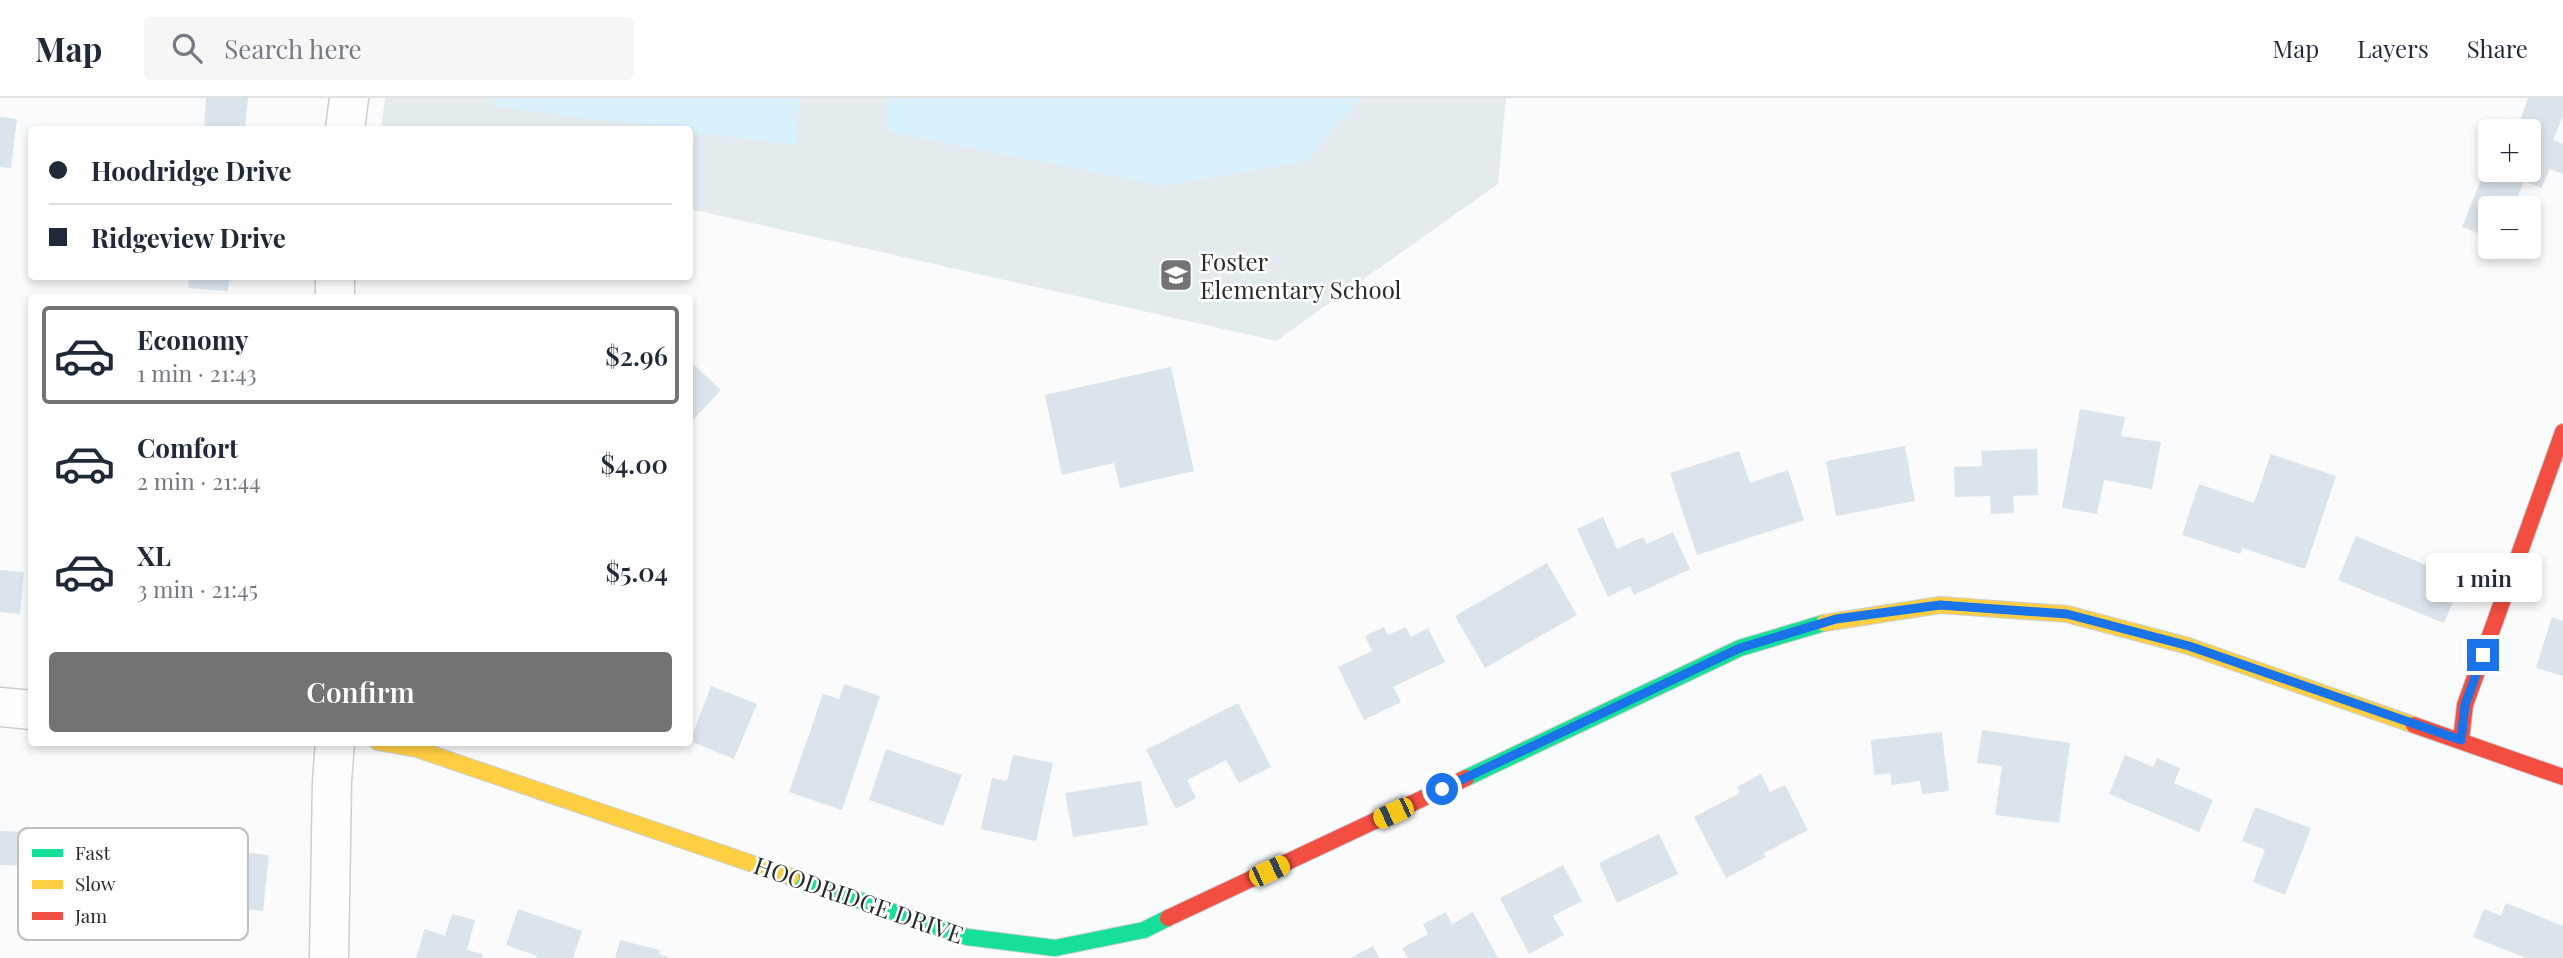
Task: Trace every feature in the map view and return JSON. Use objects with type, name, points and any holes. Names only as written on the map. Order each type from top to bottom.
[{"type":"street","points":[[346,126],[349,98]]},
{"type":"street","points":[[2461,740],[2465,705],[2563,432]]},
{"type":"street","name":"HOODRIDGE DRIVE","points":[[400,746],[416,749],[967,937],[1055,948],[1144,930],[1740,648],[1836,619],[1940,605],[2067,614],[2189,646],[2563,777]]},
{"type":"street","points":[[0,707],[28,710]]},
{"type":"street","points":[[329,958],[335,746]]},
{"type":"shaded area","name":"Foster Elementary School","points":[[385,98],[1506,98],[1498,184],[1276,341],[693,210],[693,126],[382,126]]},
{"type":"shaded area","points":[[494,98],[800,98],[794,145],[693,132],[693,126],[650,126],[493,106]]},
{"type":"shaded area","points":[[889,98],[1360,98],[1307,161],[1164,186],[885,131]]},
{"type":"building","points":[[206,98],[248,98],[245,126],[204,126]]},
{"type":"building","points":[[2528,98],[2563,98],[2563,116],[2553,140],[2563,144],[2563,174],[2550,169],[2541,188],[2526,182],[2541,182],[2541,119],[2520,119]]},
{"type":"building","points":[[0,117],[17,119],[11,168],[0,167]]},
{"type":"building","points":[[2480,182],[2524,182],[2518,196],[2478,196],[2478,233],[2462,227]]},
{"type":"building","points":[[189,280],[229,280],[228,291],[188,288]]},
{"type":"building","points":[[693,364],[721,390],[693,420]]},
{"type":"building","points":[[1171,367],[1194,471],[1120,488],[1114,463],[1062,475],[1045,395]]},
{"type":"building","points":[[2080,409],[2125,417],[2121,436],[2161,442],[2152,489],[2104,480],[2097,514],[2062,508]]},
{"type":"building","points":[[1905,446],[1915,501],[1836,516],[1826,461]]},
{"type":"building","points":[[2037,449],[2038,495],[2013,496],[2014,513],[1991,514],[1990,496],[1955,497],[1954,467],[1982,466],[1981,451]]},
{"type":"building","points":[[1739,451],[1750,483],[1788,470],[1804,520],[1697,555],[1670,473]]},
{"type":"building","points":[[2271,454],[2336,476],[2305,569],[2243,548],[2240,554],[2182,535],[2199,484],[2254,503]]},
{"type":"building","points":[[1603,517],[1617,549],[1643,537],[1647,544],[1673,532],[1690,569],[1634,595],[1630,586],[1608,597],[1577,529]]},
{"type":"building","points":[[2356,536],[2462,580],[2444,623],[2338,580]]},
{"type":"building","points":[[1547,563],[1577,615],[1485,668],[1455,616]]},
{"type":"building","points":[[0,570],[24,572],[20,614],[0,612]]},
{"type":"building","points":[[2552,617],[2563,621],[2563,676],[2536,668]]},
{"type":"building","points":[[1384,627],[1388,635],[1406,627],[1411,637],[1428,628],[1445,662],[1393,687],[1401,702],[1364,720],[1338,667],[1372,651],[1365,636]]},
{"type":"building","points":[[844,684],[880,696],[842,810],[789,792],[823,694],[839,699]]},
{"type":"building","points":[[711,686],[757,704],[734,759],[693,742],[693,733]]},
{"type":"building","points":[[1238,703],[1271,767],[1239,783],[1226,760],[1187,780],[1196,798],[1176,809],[1146,750]]},
{"type":"building","points":[[1982,730],[2070,743],[2059,823],[1995,815],[2002,766],[1977,763]]},
{"type":"building","points":[[1942,732],[1949,791],[1922,794],[1920,781],[1891,785],[1891,773],[1874,775],[1871,740]]},
{"type":"building","points":[[886,749],[962,775],[943,826],[869,800]]},
{"type":"building","points":[[1013,755],[1053,763],[1036,841],[981,829],[992,778],[1007,781]]},
{"type":"building","points":[[2125,755],[2153,767],[2157,758],[2180,768],[2174,783],[2213,800],[2199,832],[2109,794]]},
{"type":"building","points":[[1761,774],[1770,792],[1785,785],[1808,830],[1764,853],[1766,857],[1726,878],[1694,817],[1740,793],[1737,787]]},
{"type":"building","points":[[1141,781],[1148,825],[1073,837],[1065,793]]},
{"type":"building","points":[[2255,807],[2311,828],[2285,895],[2253,882],[2265,850],[2242,841]]},
{"type":"building","points":[[0,831],[18,832],[18,866],[0,865]]},
{"type":"building","points":[[1659,834],[1678,874],[1617,903],[1599,863]]},
{"type":"building","points":[[248,853],[269,855],[263,911],[248,909]]},
{"type":"building","points":[[1563,865],[1582,901],[1553,916],[1564,935],[1529,954],[1500,898]]},
{"type":"building","points":[[2506,903],[2563,926],[2563,958],[2526,958],[2473,937],[2484,909],[2501,916]]},
{"type":"building","points":[[518,909],[582,931],[573,958],[536,958],[537,956],[506,945]]},
{"type":"building","points":[[1446,912],[1452,924],[1473,912],[1498,958],[1408,958],[1402,948],[1428,934],[1423,924]]},
{"type":"building","points":[[452,914],[475,920],[467,950],[483,954],[482,958],[416,958],[425,929],[445,936]]},
{"type":"building","points":[[620,940],[660,950],[659,954],[670,958],[615,958]]},
{"type":"building","points":[[1373,946],[1379,958],[1351,958]]},
{"type":"traffic: fast","points":[[1466,778],[1740,648],[1824,623]]},
{"type":"traffic: fast","points":[[791,877],[967,937],[1055,948],[1144,930],[1168,918]]},
{"type":"traffic: slow","points":[[1824,623],[1940,605],[2067,614],[2188,646],[2414,725]]},
{"type":"traffic: slow","points":[[400,746],[417,749],[791,877]]},
{"type":"traffic: jam","points":[[2461,740],[2465,705],[2563,432]]},
{"type":"traffic: jam","points":[[2414,725],[2563,777]]},
{"type":"traffic: jam","points":[[1168,918],[1466,778]]},
{"type":"place","name":"Foster Elementary School","points":[[1176,275]]},
{"type":"route","points":[[1442,789],[1740,648],[1836,619],[1940,605],[2067,614],[2189,646],[2461,740],[2465,705],[2483,655]]}]
